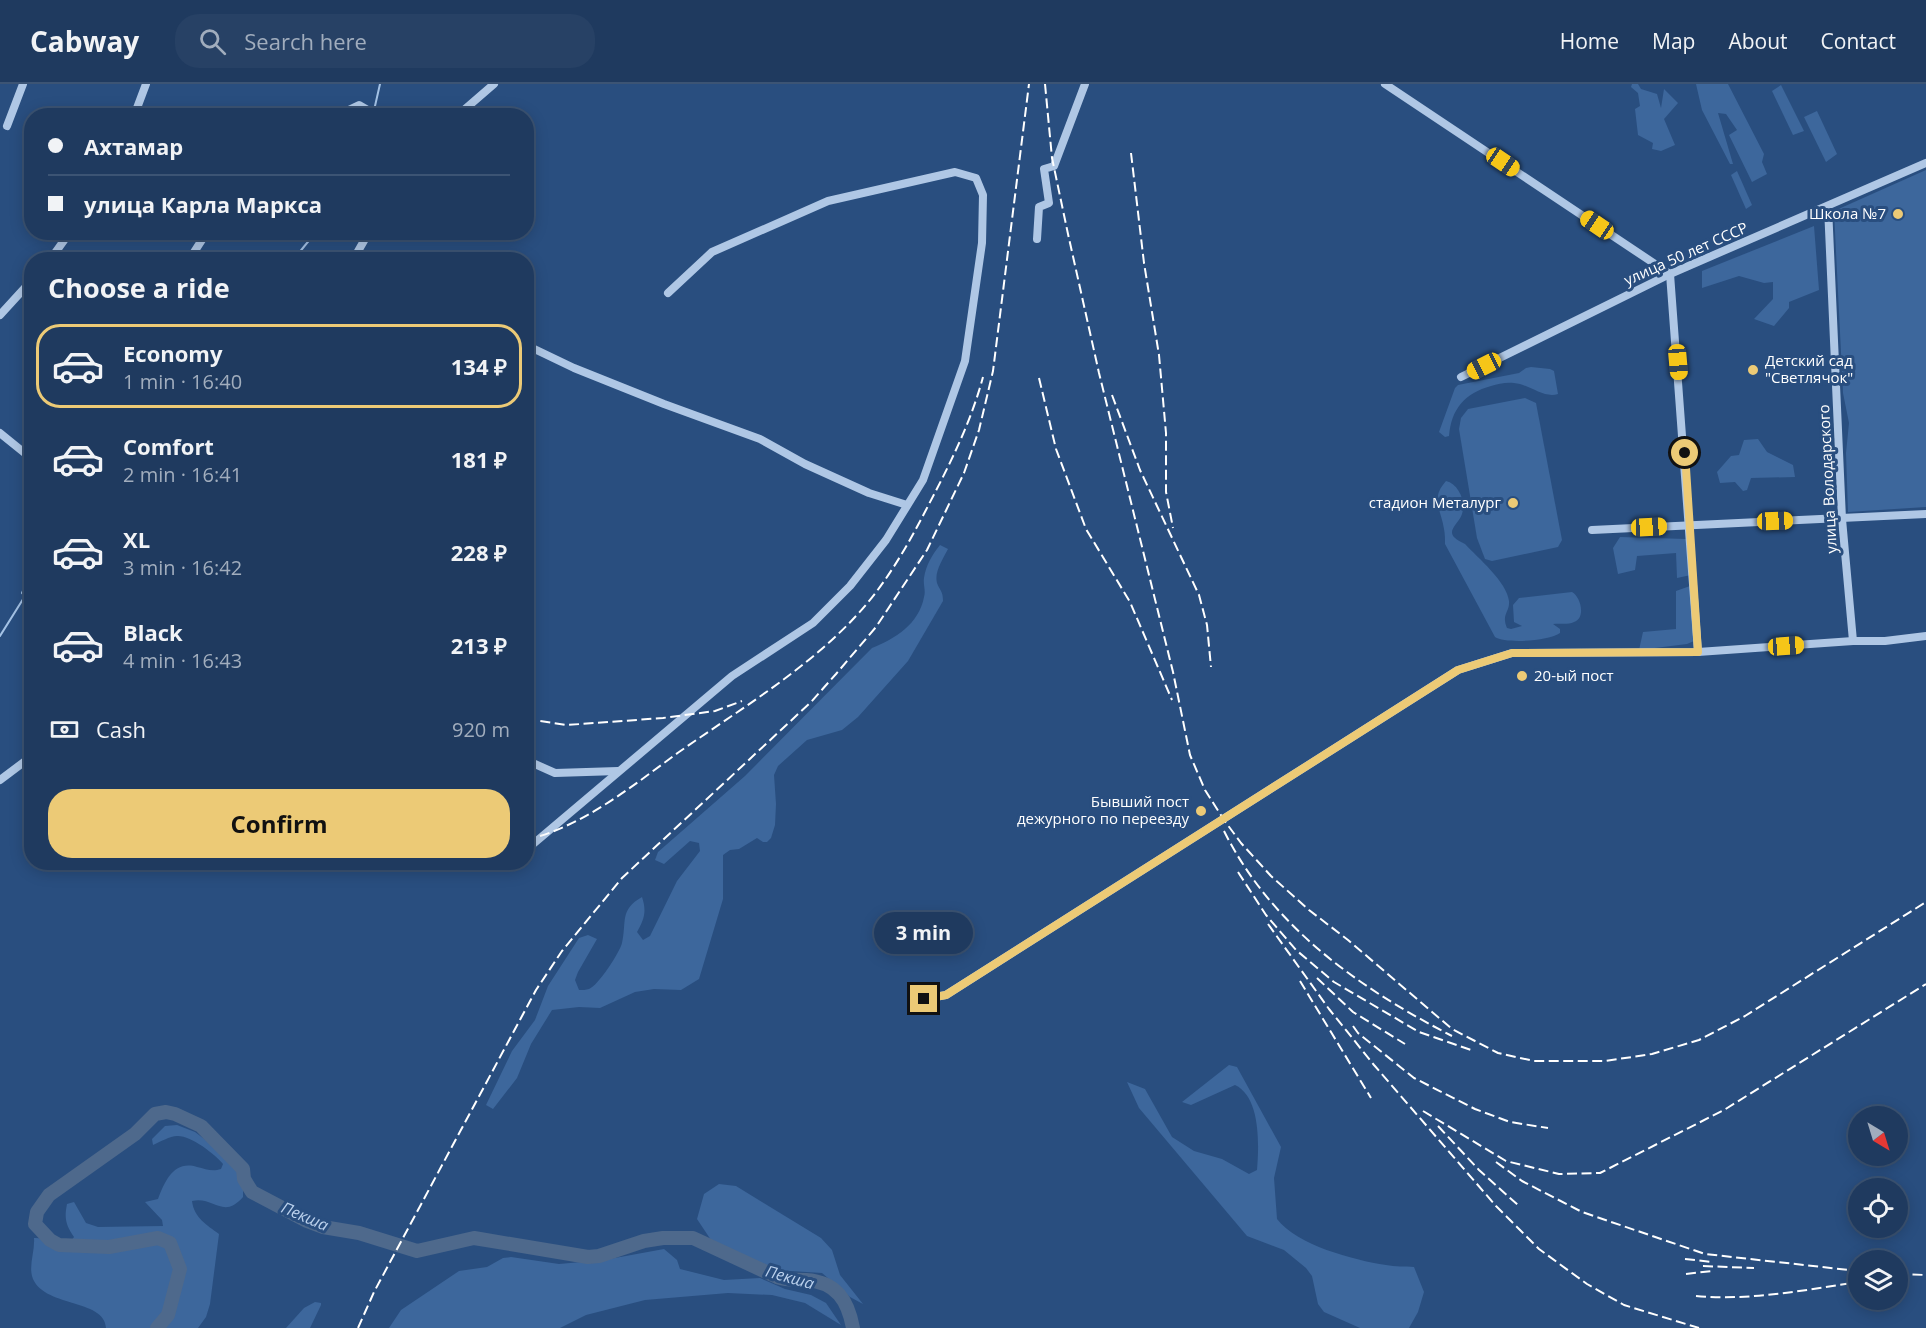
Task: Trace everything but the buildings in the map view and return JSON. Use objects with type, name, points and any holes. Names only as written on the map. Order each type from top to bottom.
[{"type":"street","points":[[7,126],[23,84]]},
{"type":"street","points":[[137,108],[146,84]]},
{"type":"street","points":[[466,108],[494,84]]},
{"type":"street","points":[[1037,239],[1039,207],[1048,203],[1044,169],[1054,166],[1085,84]]},
{"type":"street","points":[[1385,84],[1670,274],[1698,652]]},
{"type":"street","name":"улица 50 лет СССР","points":[[1461,377],[1670,274],[1926,163]]},
{"type":"street","points":[[534,843],[732,676],[813,623],[834,604],[886,540],[922,480],[965,361],[982,243],[983,195],[976,178],[955,172],[828,201],[712,252],[668,292]]},
{"type":"street","name":"улица Володарского","points":[[1828,207],[1842,519],[1853,641]]},
{"type":"street","points":[[0,315],[24,289]]},
{"type":"street","points":[[534,349],[574,368],[664,404],[760,439],[805,464],[869,493],[907,505]]},
{"type":"street","points":[[0,433],[24,452]]},
{"type":"street","points":[[1592,530],[1926,514]]},
{"type":"street","points":[[924,999],[946,995],[1458,670],[1512,653],[1698,652],[1853,641],[1885,641],[1926,636]]},
{"type":"street","points":[[0,780],[24,762]]},
{"type":"street","points":[[534,764],[555,773],[618,771]]},
{"type":"shaded area","points":[[1632,84],[1638,84],[1641,89],[1657,94],[1661,108],[1664,89],[1678,103],[1664,119],[1675,145],[1661,151],[1652,149],[1653,143],[1638,135],[1635,109],[1640,106],[1638,93],[1631,87]]},
{"type":"shaded area","points":[[1696,84],[1728,84],[1764,154],[1762,162],[1767,174],[1752,182],[1729,135],[1737,130],[1726,114],[1718,113],[1733,164],[1730,164],[1702,110]]},
{"type":"shaded area","points":[[1781,85],[1804,131],[1793,135],[1772,91]]},
{"type":"shaded area","points":[[1817,111],[1837,154],[1826,162],[1804,117]]},
{"type":"shaded area","points":[[1926,170],[1926,507],[1848,512],[1846,453],[1849,423],[1843,393],[1834,211]]},
{"type":"shaded area","points":[[1737,171],[1752,205],[1746,209],[1731,175]]},
{"type":"shaded area","points":[[1814,226],[1819,290],[1789,302],[1789,308],[1774,326],[1754,319],[1773,299],[1773,282],[1764,283],[1739,276],[1702,288],[1702,271]]},
{"type":"shaded area","points":[[1531,367],[1554,371],[1558,394],[1547,395],[1514,383],[1491,386],[1474,393],[1461,404],[1450,426],[1449,436],[1445,437],[1439,432],[1458,385],[1519,373]]},
{"type":"shaded area","name":"стадион Металург","points":[[1525,398],[1536,403],[1562,540],[1558,547],[1492,561],[1485,559],[1477,538],[1459,429],[1461,418],[1468,409]]},
{"type":"shaded area","points":[[1758,439],[1767,452],[1793,465],[1795,477],[1751,478],[1747,490],[1743,491],[1735,482],[1720,483],[1717,472],[1731,456],[1739,455],[1744,440]]},
{"type":"shaded area","points":[[1446,481],[1458,490],[1463,504],[1462,514],[1453,529],[1453,536],[1465,544],[1503,586],[1509,601],[1505,616],[1507,628],[1522,626],[1514,622],[1513,605],[1519,598],[1572,592],[1578,598],[1581,607],[1578,620],[1553,624],[1560,629],[1560,633],[1538,640],[1518,641],[1495,637],[1445,544],[1438,499],[1441,487]]},
{"type":"shaded area","points":[[1620,537],[1686,539],[1691,575],[1677,578],[1676,553],[1637,556],[1635,570],[1618,574],[1613,548]]},
{"type":"shaded area","points":[[940,545],[948,549],[936,579],[943,601],[908,661],[858,717],[842,730],[807,740],[778,766],[774,775],[775,825],[771,838],[763,842],[757,838],[723,855],[723,899],[699,979],[681,990],[654,989],[635,992],[600,1008],[579,1007],[552,1010],[531,1044],[517,1078],[493,1109],[486,1105],[512,1051],[535,1020],[548,986],[579,938],[588,935],[597,939],[575,980],[579,990],[586,990],[598,982],[617,954],[622,943],[625,917],[630,907],[642,897],[644,915],[637,932],[643,940],[650,936],[677,881],[700,851],[699,843],[690,841],[664,864],[655,860],[658,852],[745,776],[872,648],[897,635],[911,623],[924,597],[926,569]]},
{"type":"shaded area","points":[[1690,586],[1694,641],[1687,644],[1639,650],[1643,632],[1676,629],[1676,591]]},
{"type":"shaded area","points":[[1229,1065],[1237,1067],[1281,1147],[1274,1178],[1277,1219],[1298,1236],[1327,1250],[1373,1263],[1414,1267],[1424,1292],[1418,1312],[1409,1328],[1360,1328],[1324,1312],[1318,1304],[1312,1276],[1306,1268],[1284,1250],[1247,1236],[1139,1108],[1127,1082],[1145,1089],[1172,1137],[1194,1151],[1222,1159],[1249,1174],[1257,1170],[1258,1136],[1254,1111],[1243,1091],[1235,1085],[1191,1105],[1182,1102]]},
{"type":"shaded area","points":[[177,1125],[195,1132],[215,1147],[238,1169],[243,1179],[243,1197],[230,1207],[200,1200],[192,1201],[198,1217],[219,1234],[210,1304],[206,1317],[198,1328],[106,1328],[103,1318],[95,1312],[59,1299],[38,1286],[31,1271],[34,1238],[61,1244],[70,1242],[74,1237],[66,1222],[66,1209],[67,1204],[74,1202],[86,1223],[98,1227],[163,1226],[162,1220],[145,1202],[158,1199],[167,1179],[176,1169],[189,1166],[215,1170],[221,1169],[223,1164],[202,1146],[182,1137],[171,1137],[153,1145],[152,1139],[165,1126]]},
{"type":"shaded area","points":[[719,1184],[736,1186],[821,1238],[832,1250],[840,1275],[863,1304],[850,1297],[822,1273],[775,1270],[711,1240],[697,1219],[704,1194]]},
{"type":"shaded area","points":[[664,1249],[677,1260],[680,1269],[724,1280],[760,1278],[785,1289],[811,1295],[826,1303],[841,1325],[805,1303],[772,1295],[728,1293],[645,1300],[586,1315],[560,1328],[389,1328],[401,1310],[459,1271],[487,1267],[503,1258],[511,1257],[559,1264],[604,1260]]},
{"type":"shaded area","points":[[315,1302],[321,1305],[310,1328],[286,1328],[304,1308]]},
{"type":"waterway","points":[[375,106],[380,84]]},
{"type":"waterway","points":[[300,252],[310,240]]},
{"type":"waterway","points":[[24,589],[22,593],[24,595]]},
{"type":"waterway","points":[[0,636],[24,598]]},
{"type":"waterway","name":"Пекша","points":[[157,1328],[168,1315],[180,1269],[170,1243],[158,1238],[109,1247],[59,1245],[50,1240],[35,1224],[37,1212],[49,1195],[135,1134],[155,1114],[166,1112],[201,1126],[243,1169],[244,1179],[252,1192],[323,1227],[359,1233],[417,1251],[474,1238],[588,1257],[599,1256],[644,1241],[663,1238],[693,1238],[777,1277],[826,1285],[844,1301],[853,1328]]},
{"type":"railway","points":[[358,1328],[374,1292],[536,990],[562,951],[622,878],[811,702],[876,627],[927,550],[964,473],[979,430],[993,371],[1029,84]]},
{"type":"railway","points":[[1045,84],[1052,158],[1068,234],[1099,373],[1173,672],[1190,755],[1205,790],[1224,820],[1271,876],[1452,1029],[1498,1053],[1534,1061],[1605,1061],[1652,1054],[1699,1040],[1745,1016],[1926,902]]},
{"type":"railway","points":[[1131,153],[1144,263],[1159,355],[1166,433],[1166,492],[1173,528]]},
{"type":"railway","points":[[534,838],[568,825],[607,804],[794,672],[856,616],[887,577],[920,521],[959,443],[983,377]]},
{"type":"railway","points":[[1039,378],[1056,449],[1086,529],[1130,602],[1172,700]]},
{"type":"railway","points":[[1112,395],[1140,470],[1199,595],[1207,625],[1211,667]]},
{"type":"railway","points":[[534,720],[567,725],[663,718],[715,711],[742,701]]},
{"type":"railway","points":[[1224,831],[1244,865],[1267,897],[1321,952],[1384,997],[1452,1036]]},
{"type":"railway","points":[[1238,872],[1266,915],[1296,950],[1334,982],[1419,1032],[1474,1051]]},
{"type":"railway","points":[[1268,924],[1329,1009],[1374,1065],[1496,1206],[1539,1249],[1587,1284],[1624,1305],[1699,1328]]},
{"type":"railway","points":[[1317,978],[1353,1012],[1405,1044]]},
{"type":"railway","points":[[1300,981],[1371,1098]]},
{"type":"railway","points":[[1423,1111],[1506,1161],[1559,1174],[1600,1173],[1724,1110],[1926,984]]},
{"type":"railway","points":[[1353,1026],[1358,1033],[1414,1078],[1475,1109],[1510,1122],[1548,1128]]},
{"type":"railway","points":[[1438,1126],[1479,1170],[1519,1206]]},
{"type":"railway","points":[[1496,1162],[1522,1181],[1582,1212],[1705,1254],[1848,1270]]},
{"type":"railway","points":[[1685,1259],[1712,1262]]},
{"type":"railway","points":[[1703,1266],[1754,1268]]},
{"type":"railway","points":[[1686,1274],[1712,1271]]},
{"type":"railway","points":[[1908,1274],[1926,1275]]},
{"type":"railway","points":[[1696,1296],[1757,1296],[1848,1284]]},
{"type":"place","name":"Школа №7","points":[[1898,214]]},
{"type":"place","name":"Детский сад \"Светлячок\"","points":[[1753,370]]},
{"type":"place","name":"стадион Металург","points":[[1513,503]]},
{"type":"place","name":"20-ый пост","points":[[1522,676]]},
{"type":"place","name":"Бывший пост дежурного по переезду","points":[[1201,811]]},
{"type":"route","points":[[924,999],[946,995],[1458,670],[1512,653],[1698,652],[1685,453]]}]
